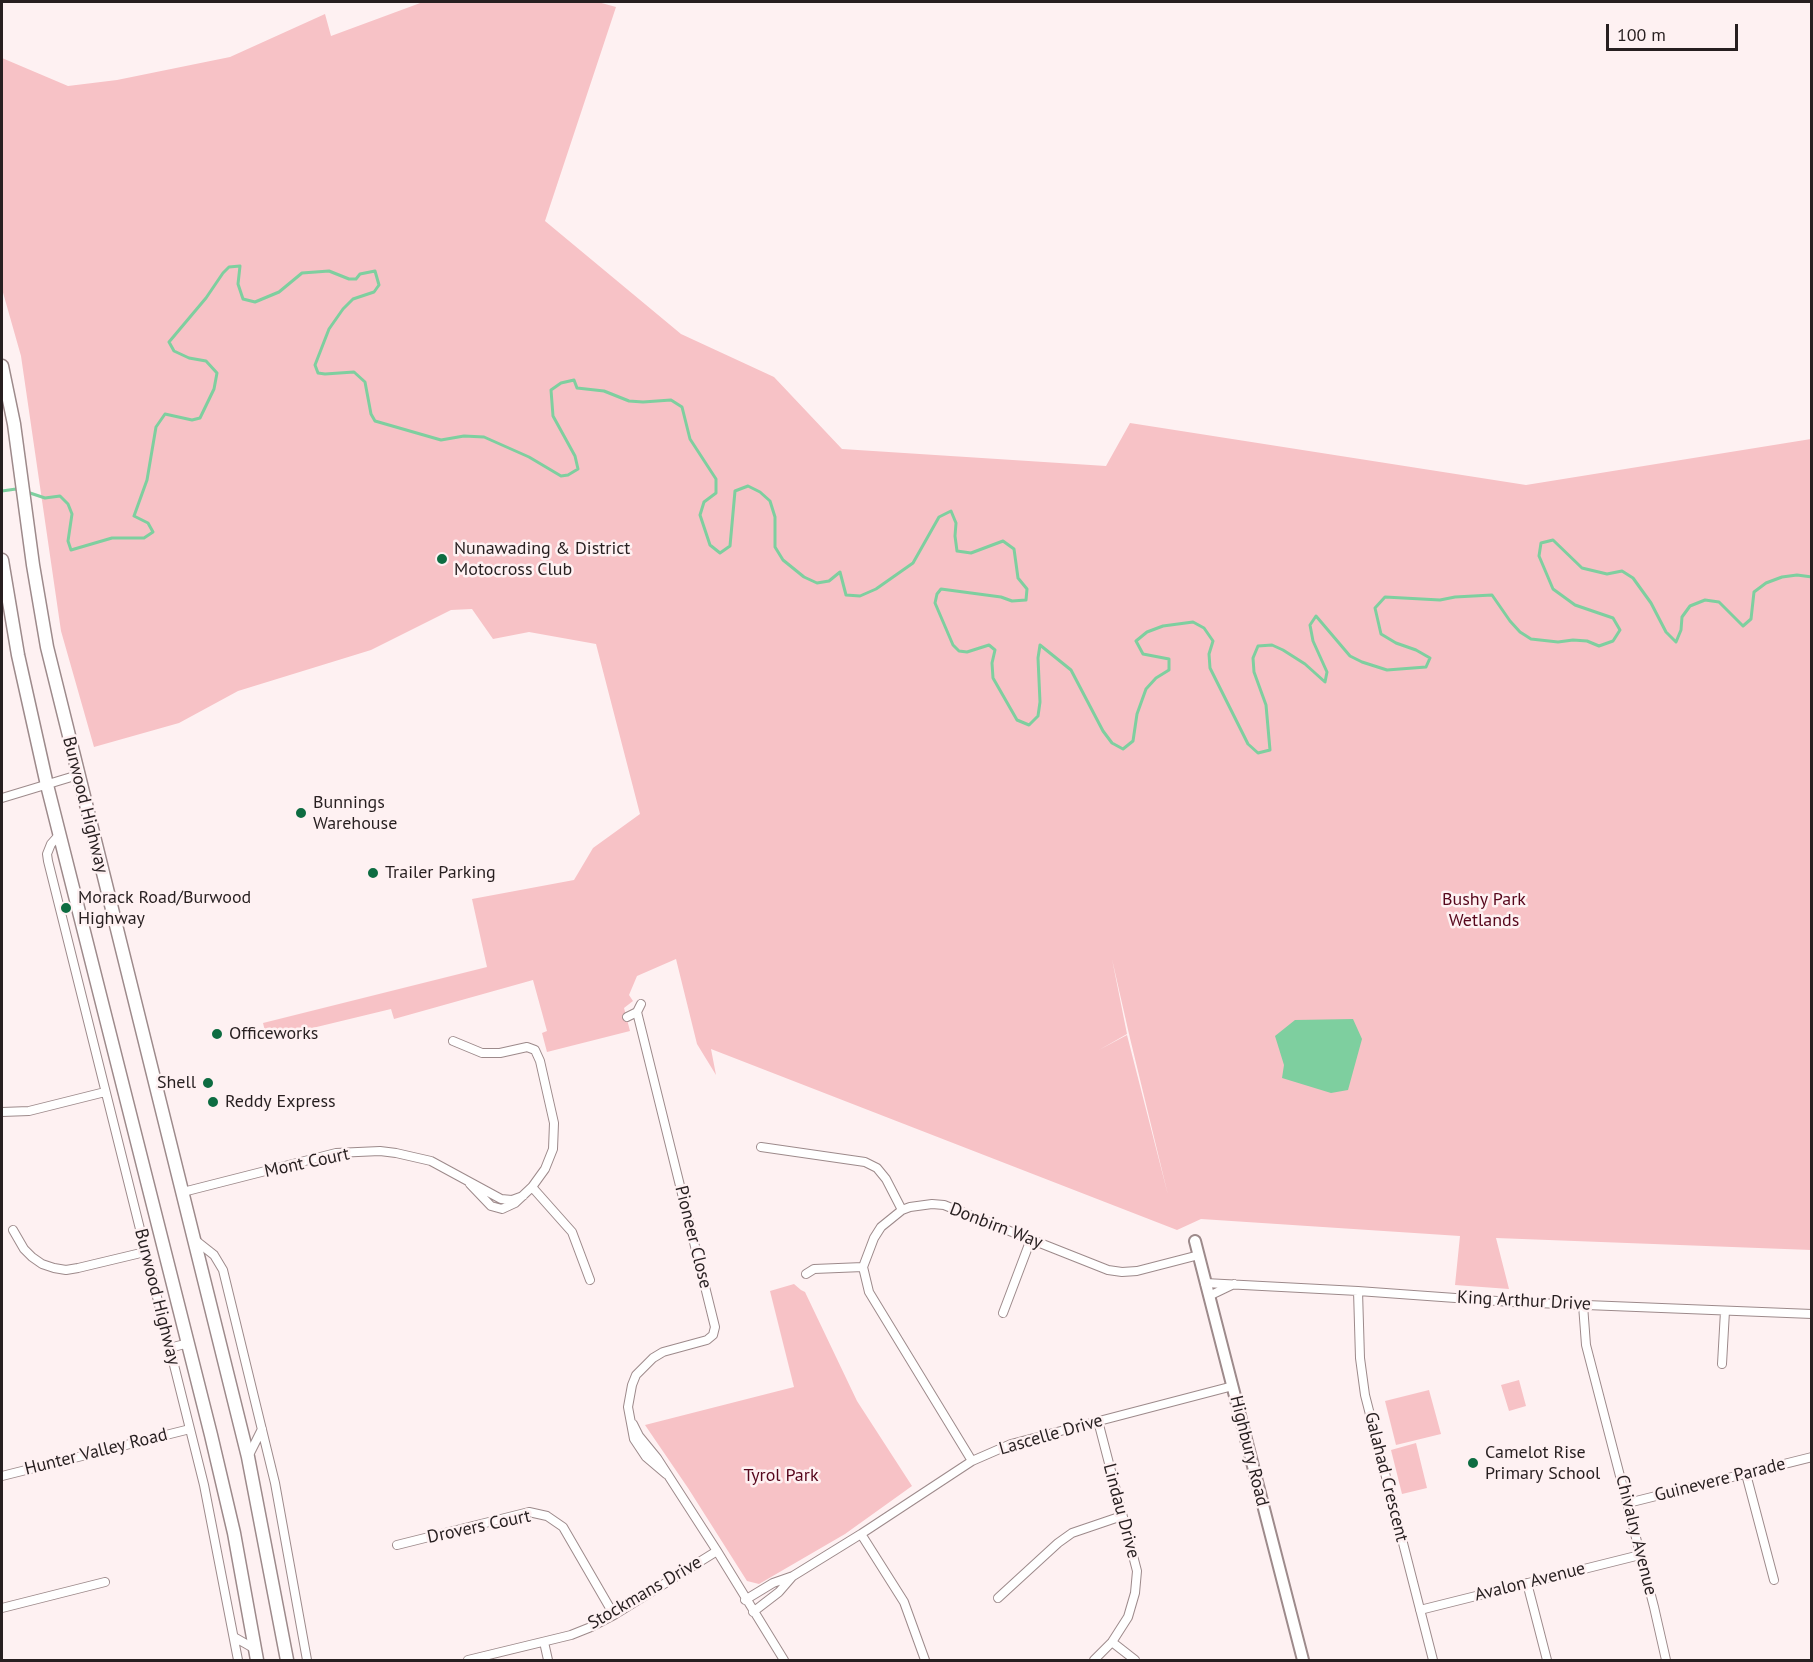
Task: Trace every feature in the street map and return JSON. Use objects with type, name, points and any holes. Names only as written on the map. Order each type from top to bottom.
[{"type":"highway","name":"Burwood Highway","points":[[2,366],[14,424],[47,647],[248,1457],[287,1660]]},
{"type":"highway","name":"Burwood Highway","points":[[2,560],[18,655],[47,785],[189,1343],[234,1533],[256,1655]]},
{"type":"main road","name":"Highbury Road","points":[[1195,1241],[1304,1660]]},
{"type":"street","points":[[2,798],[78,775]]},
{"type":"street","name":"Burwood Highway","points":[[59,835],[51,844],[47,854],[48,861],[208,1504],[238,1660]]},
{"type":"street","points":[[627,1017],[637,1012],[641,1004]]},
{"type":"street","name":"Pioneer Close","points":[[637,1012],[716,1327],[713,1335],[707,1340],[663,1352],[646,1363],[636,1375],[632,1385],[629,1414],[637,1445],[646,1457],[666,1474],[717,1551]]},
{"type":"street","points":[[466,1045],[472,1037]]},
{"type":"street","name":"Mont Court","points":[[183,1192],[336,1154],[380,1152],[410,1155],[431,1161],[465,1178],[486,1202],[496,1209],[507,1207],[532,1187],[545,1169],[553,1149],[551,1110],[538,1056],[535,1050],[527,1047],[491,1054],[473,1050],[453,1041]]},
{"type":"street","points":[[2,1112],[29,1111],[105,1092]]},
{"type":"street","points":[[761,1147],[865,1162],[877,1168],[886,1179],[902,1210],[881,1227],[874,1238],[863,1267],[869,1292],[972,1461]]},
{"type":"street","points":[[532,1187],[572,1232],[590,1280]]},
{"type":"street","name":"Donbirn Way","points":[[902,1210],[920,1205],[944,1205],[1108,1270],[1137,1271],[1198,1255]]},
{"type":"street","points":[[13,1230],[24,1249],[32,1257],[42,1264],[66,1270],[145,1252]]},
{"type":"street","points":[[194,1239],[214,1255],[223,1270],[277,1494],[308,1660]]},
{"type":"street","points":[[1003,1313],[1031,1239]]},
{"type":"street","points":[[806,1274],[814,1269],[863,1267]]},
{"type":"street","name":"King Arthur Drive","points":[[1205,1283],[1358,1290],[1511,1302],[1812,1314]]},
{"type":"street","name":"King Arthur Drive","points":[[1209,1296],[1236,1284]]},
{"type":"street","name":"Galahad Crescent","points":[[1358,1290],[1360,1358],[1365,1395],[1433,1660]]},
{"type":"street","name":"Chivalry Avenue","points":[[1583,1305],[1586,1345],[1628,1503],[1666,1660]]},
{"type":"street","points":[[1722,1364],[1725,1311]]},
{"type":"street","points":[[169,1348],[189,1343]]},
{"type":"street","name":"Lascelle Drive","points":[[745,1600],[793,1576],[972,1461],[1011,1444],[1233,1386]]},
{"type":"street","name":"Lindau Drive","points":[[1094,1660],[1112,1641],[1128,1617],[1135,1593],[1137,1571],[1098,1421]]},
{"type":"street","name":"Hunter Valley Road","points":[[2,1476],[190,1429]]},
{"type":"street","points":[[248,1457],[262,1429]]},
{"type":"street","name":"Guinevere Parade","points":[[1628,1503],[1812,1457]]},
{"type":"street","points":[[1746,1474],[1774,1580]]},
{"type":"street","name":"Drovers Court","points":[[397,1545],[529,1512],[548,1516],[563,1527],[614,1615]]},
{"type":"street","points":[[998,1598],[1072,1533],[1122,1516]]},
{"type":"street","points":[[861,1534],[904,1602],[925,1660]]},
{"type":"street","points":[[717,1551],[745,1600],[784,1660]]},
{"type":"street","name":"Stockmans Drive","points":[[468,1660],[571,1635],[614,1615],[717,1551]]},
{"type":"street","name":"Avalon Avenue","points":[[1420,1610],[1640,1555]]},
{"type":"street","name":"Lascelle Drive","points":[[753,1612],[779,1592],[793,1576]]},
{"type":"street","points":[[2,1608],[105,1582]]},
{"type":"street","points":[[1527,1582],[1547,1660]]},
{"type":"street","points":[[234,1637],[256,1655]]},
{"type":"street","points":[[1112,1641],[1134,1660]]},
{"type":"street","points":[[544,1642],[548,1660]]},
{"type":"green space","name":"Bushy Park Wetlands","points":[[423,2],[598,2],[616,7],[545,221],[681,334],[774,377],[842,449],[1106,466],[1130,423],[1526,485],[1811,439],[1811,1250],[1496,1238],[1509,1289],[1455,1285],[1460,1236],[1201,1219],[1177,1230],[711,1049],[716,1075],[697,1044],[676,959],[637,976],[629,995],[633,1001],[624,1008],[630,1031],[547,1052],[542,1033],[547,1031],[533,980],[394,1019],[391,1009],[267,1039],[263,1023],[487,967],[472,899],[574,880],[593,848],[640,814],[596,644],[529,632],[493,639],[472,609],[451,610],[371,650],[238,691],[179,723],[94,747],[61,631],[21,356],[2,289],[2,58],[68,86],[117,80],[230,57],[325,14],[331,36]],"holes":[[[1112,959],[1168,1195],[1127,1035],[1099,1050],[1127,1034]]]},
{"type":"green space","name":"Tyrol Park","points":[[794,1284],[805,1292],[857,1401],[912,1486],[845,1534],[759,1584],[747,1581],[645,1425],[794,1387],[770,1291]]},
{"type":"green space","points":[[1519,1380],[1526,1406],[1509,1411],[1501,1385]]},
{"type":"green space","points":[[1429,1390],[1441,1434],[1396,1445],[1385,1401]]},
{"type":"green space","points":[[1416,1443],[1427,1488],[1402,1494],[1391,1450]]},
{"type":"shaded area","points":[[1353,1019],[1362,1039],[1348,1090],[1331,1093],[1282,1078],[1284,1065],[1275,1036],[1295,1020]]},
{"type":"waterway","points":[[27,492],[45,498],[60,496],[68,504],[72,514],[68,541],[71,550],[112,538],[144,538],[153,532],[148,523],[134,516],[147,480],[156,427],[165,414],[192,420],[200,418],[214,389],[217,373],[206,361],[189,358],[174,351],[169,342],[206,298],[223,273],[229,267],[240,266],[238,284],[243,299],[255,302],[279,292],[302,273],[329,271],[349,279],[356,279],[360,274],[375,271],[379,285],[374,292],[353,299],[343,309],[329,329],[315,365],[318,373],[354,372],[365,382],[371,414],[375,421],[441,440],[464,436],[484,437],[529,457],[561,476],[578,469],[575,456],[553,416],[551,390],[561,383],[574,380],[577,388],[604,391],[629,401],[671,400],[682,407],[690,439],[716,479],[716,493],[704,502],[700,515],[710,545],[720,553],[730,546],[735,491],[748,486],[760,492],[770,501],[775,517],[775,547],[783,560],[804,577],[817,583],[829,581],[840,572],[846,595],[860,596],[876,589],[913,563],[939,517],[951,511],[956,523],[957,551],[971,553],[1003,541],[1014,549],[1018,578],[1027,589],[1026,600],[1012,601],[1001,597],[941,589],[935,603],[953,645],[959,651],[967,652],[989,645],[995,650],[992,663],[993,678],[1017,720],[1029,725],[1038,716],[1040,702],[1038,658],[1040,645],[1071,670],[1103,731],[1112,743],[1123,749],[1133,741],[1137,714],[1146,689],[1156,678],[1169,670],[1169,659],[1143,654],[1136,641],[1147,632],[1163,626],[1193,622],[1204,628],[1213,641],[1209,654],[1210,668],[1248,744],[1258,753],[1270,750],[1266,705],[1254,672],[1253,658],[1258,646],[1272,645],[1283,650],[1305,664],[1325,682],[1327,672],[1313,641],[1310,625],[1316,616],[1350,656],[1387,670],[1426,667],[1430,658],[1381,634],[1375,608],[1385,597],[1440,600],[1492,595],[1510,621],[1520,632],[1531,639],[1558,642],[1587,641],[1599,646],[1613,641],[1620,630],[1613,618],[1575,605],[1553,589],[1539,556],[1541,543],[1553,540],[1582,568],[1607,574],[1622,571],[1633,578],[1651,603],[1666,632],[1676,642],[1681,630],[1682,617],[1690,606],[1705,600],[1719,602],[1743,626],[1751,619],[1754,592],[1766,583],[1782,577],[1797,575],[1812,577]]},
{"type":"waterway","points":[[2,491],[20,490]]},
{"type":"place","name":"Nunawading & District Motocross Club","points":[[442,559]]},
{"type":"place","name":"Bunnings Warehouse","points":[[301,813]]},
{"type":"place","name":"Trailer Parking","points":[[373,873]]},
{"type":"place","name":"Morack Road/Burwood Highway","points":[[66,908]]},
{"type":"place","name":"Officeworks","points":[[217,1034]]},
{"type":"place","name":"Shell","points":[[208,1083]]},
{"type":"place","name":"Reddy Express","points":[[213,1102]]},
{"type":"place","name":"Camelot Rise Primary School","points":[[1473,1463]]}]
